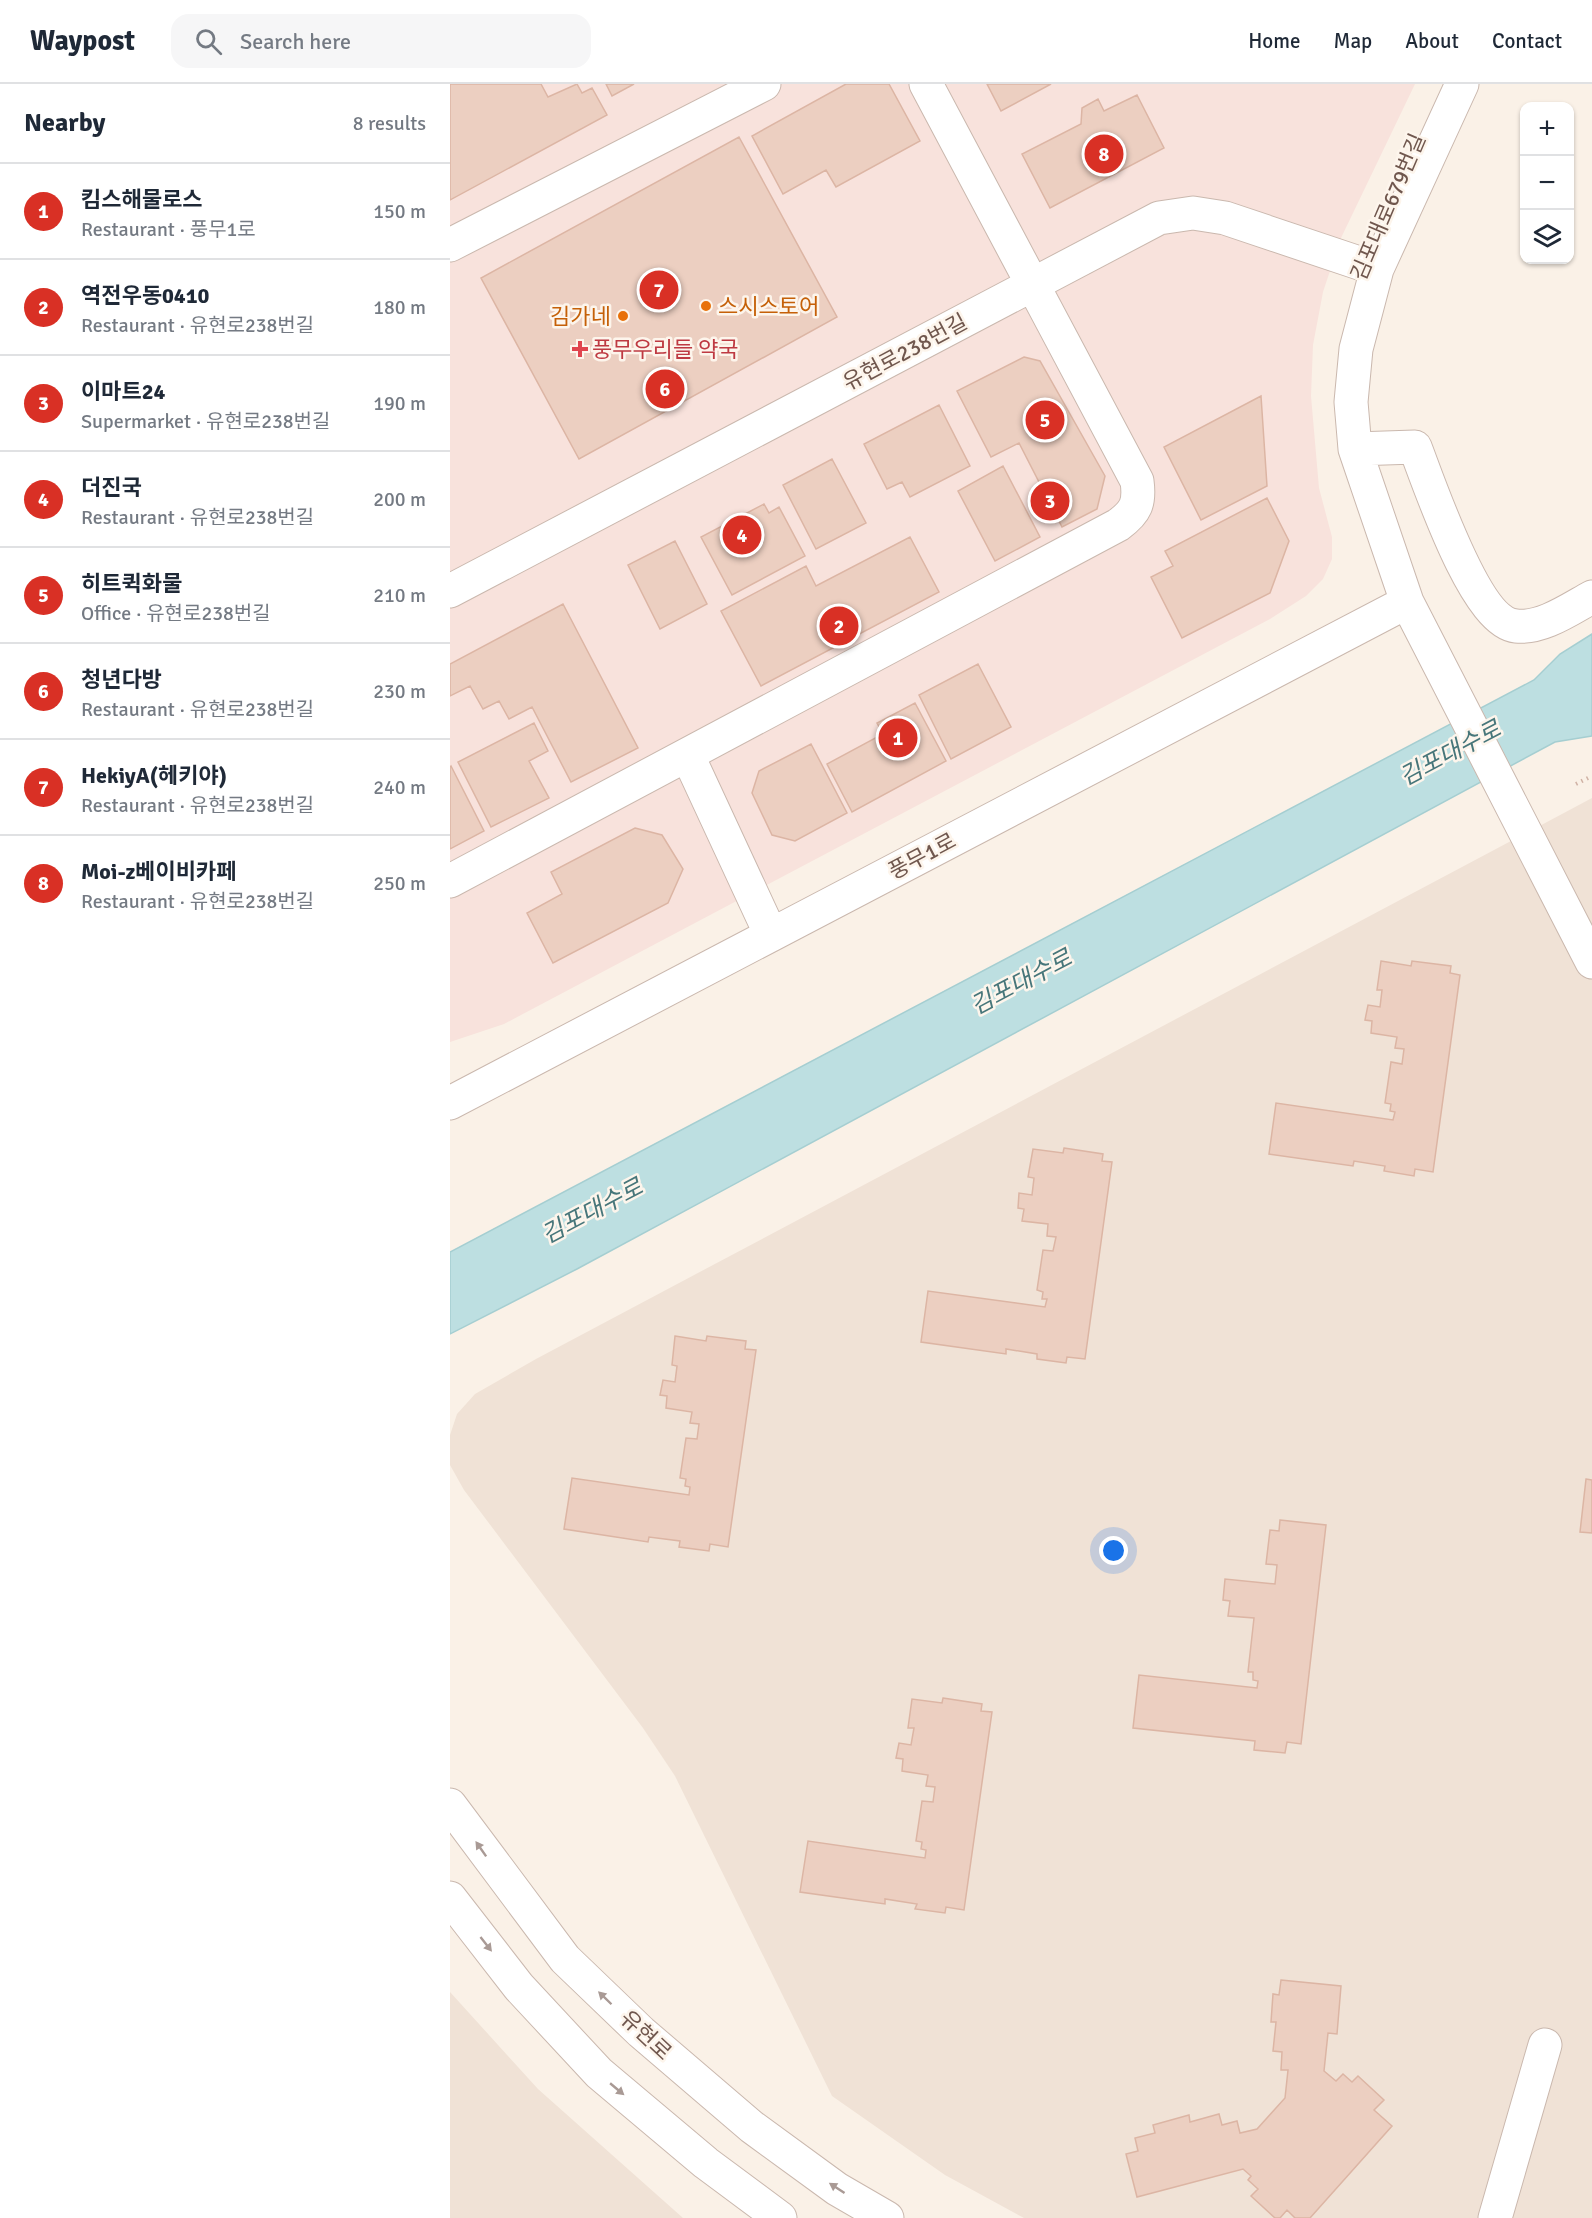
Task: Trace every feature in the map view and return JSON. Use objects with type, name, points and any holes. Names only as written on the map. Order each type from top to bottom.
[{"type":"street","points":[[450,245],[764,84]]},
{"type":"street","points":[[450,881],[688,756],[1133,515],[1139,499],[1137,481],[1034,283],[926,84]]},
{"type":"street","name":"김포대로679번길","points":[[1401,605],[1358,522],[1336,452],[1332,400],[1335,368],[1368,266],[1442,84]]},
{"type":"street","name":"김포대로679번길","points":[[1401,605],[1354,449],[1351,402],[1356,349],[1368,266],[1462,84]]},
{"type":"street","name":"유현로238번길","points":[[450,591],[1160,218],[1193,213],[1255,227],[1368,266]]},
{"type":"street","points":[[1354,449],[1415,447],[1444,522],[1463,563],[1484,603],[1500,620],[1515,627],[1536,624],[1557,617],[1592,597]]},
{"type":"street","points":[[1401,605],[1437,662],[1592,962]]},
{"type":"street","name":"풍무1로","points":[[450,1103],[1158,711],[1326,628],[1401,605]]},
{"type":"street","points":[[688,756],[768,927]]},
{"type":"street","name":"풍무1로","points":[[450,1085],[768,927]]},
{"type":"street","name":"유현로","points":[[450,1805],[565,1959],[641,2032],[752,2127],[837,2188],[887,2218]]},
{"type":"street","points":[[450,1898],[519,1987],[599,2073],[706,2163],[780,2218]]},
{"type":"street","points":[[1496,2218],[1545,2045]]},
{"type":"path","points":[[1576,784],[1592,776]]},
{"type":"shaded area","points":[[450,84],[1415,84],[1341,238],[1323,292],[1313,345],[1311,396],[1319,488],[1332,537],[1332,559],[1323,579],[1306,596],[1270,619],[504,1024],[450,1042]]},
{"type":"shaded area","points":[[1592,798],[1592,2218],[1024,2218],[945,2175],[832,2096],[675,1776],[643,1728],[464,1490],[450,1465],[450,1435],[457,1414],[475,1394],[536,1359]]},
{"type":"shaded area","points":[[450,1992],[538,2089],[683,2218],[450,2218]]},
{"type":"water","name":"김포대수로","points":[[1592,634],[1592,736],[1555,742],[577,1269],[450,1334],[450,1252],[1534,680],[1560,654]]},
{"type":"building","points":[[450,84],[541,84],[548,97],[577,84],[582,93],[592,88],[607,115],[450,200]]},
{"type":"building","points":[[606,84],[634,84],[612,96]]},
{"type":"building","points":[[846,84],[889,84],[920,141],[836,187],[826,170],[783,194],[752,136]]},
{"type":"building","points":[[987,84],[1051,84],[1001,111]]},
{"type":"building","points":[[1137,95],[1164,148],[1050,208],[1022,154],[1081,124],[1082,108],[1098,99],[1104,111]]},
{"type":"building","points":[[739,137],[837,317],[579,459],[481,278]]},
{"type":"building","points":[[1024,357],[1040,361],[1105,476],[1097,509],[1062,527],[1019,443],[991,457],[957,391]]},
{"type":"building","points":[[1261,396],[1267,486],[1201,520],[1164,447]]},
{"type":"building","points":[[939,405],[970,466],[910,497],[902,482],[887,489],[864,444]]},
{"type":"building","points":[[832,459],[866,523],[816,549],[783,485]]},
{"type":"building","points":[[1003,466],[1040,537],[995,561],[958,491]]},
{"type":"building","points":[[1267,498],[1289,541],[1270,593],[1182,638],[1151,577],[1173,566],[1165,551]]},
{"type":"building","points":[[764,504],[769,513],[779,507],[805,556],[732,595],[701,537]]},
{"type":"building","points":[[910,537],[939,592],[761,686],[721,611],[806,566],[816,586]]},
{"type":"building","points":[[675,541],[707,604],[660,629],[628,565]]},
{"type":"building","points":[[563,604],[638,748],[571,782],[532,707],[509,719],[499,701],[483,709],[470,686],[450,696],[450,664]]},
{"type":"building","points":[[978,664],[1011,727],[951,759],[919,695]]},
{"type":"building","points":[[915,703],[946,761],[852,812],[827,764],[883,734],[877,723]]},
{"type":"building","points":[[534,723],[548,751],[529,761],[549,798],[491,827],[458,762]]},
{"type":"building","points":[[811,744],[847,813],[795,841],[772,835],[752,793],[759,771]]},
{"type":"building","points":[[450,767],[484,831],[450,849]]},
{"type":"building","points":[[635,828],[662,835],[683,869],[668,903],[553,963],[527,913],[562,894],[551,872]]},
{"type":"building","points":[[1381,961],[1411,966],[1412,961],[1451,966],[1450,973],[1460,975],[1433,1172],[1415,1169],[1414,1176],[1384,1171],[1385,1166],[1354,1161],[1353,1166],[1269,1154],[1276,1103],[1393,1120],[1395,1112],[1390,1111],[1391,1104],[1385,1103],[1391,1062],[1402,1064],[1404,1049],[1395,1048],[1397,1037],[1371,1033],[1372,1021],[1365,1020],[1368,1005],[1380,1007],[1382,990],[1377,990]]},
{"type":"building","points":[[1064,1148],[1103,1154],[1102,1161],[1112,1162],[1085,1359],[1067,1357],[1066,1363],[1037,1359],[1037,1354],[1006,1349],[1006,1354],[921,1342],[928,1291],[1045,1307],[1047,1299],[1042,1299],[1043,1292],[1037,1290],[1043,1250],[1053,1251],[1056,1237],[1047,1236],[1048,1224],[1022,1221],[1024,1209],[1018,1208],[1019,1193],[1032,1195],[1034,1178],[1028,1177],[1033,1149],[1063,1153]]},
{"type":"building","points":[[675,1336],[706,1341],[707,1336],[746,1341],[745,1349],[756,1350],[728,1547],[710,1544],[709,1551],[679,1547],[680,1541],[649,1537],[648,1542],[564,1529],[572,1478],[689,1495],[690,1487],[685,1486],[686,1479],[680,1478],[686,1438],[697,1439],[699,1424],[690,1423],[692,1412],[666,1408],[667,1396],[660,1395],[663,1380],[675,1382],[677,1366],[672,1365]]},
{"type":"building","points":[[1586,1479],[1592,1480],[1592,1533],[1580,1532]]},
{"type":"building","points":[[1280,1520],[1326,1525],[1301,1744],[1287,1742],[1285,1753],[1254,1750],[1255,1741],[1133,1728],[1139,1675],[1257,1688],[1258,1681],[1253,1680],[1253,1672],[1248,1672],[1254,1618],[1228,1616],[1230,1601],[1223,1600],[1225,1579],[1275,1584],[1277,1565],[1266,1564],[1270,1530],[1279,1531]]},
{"type":"building","points":[[943,1698],[982,1704],[981,1711],[992,1712],[964,1910],[946,1907],[945,1913],[915,1909],[917,1904],[885,1899],[885,1904],[800,1892],[808,1841],[925,1858],[926,1850],[921,1849],[922,1842],[916,1841],[922,1801],[933,1802],[935,1787],[926,1786],[928,1775],[902,1771],[903,1759],[896,1758],[899,1743],[911,1745],[914,1728],[908,1728],[912,1699],[942,1703]]},
{"type":"building","points":[[1281,1980],[1341,1986],[1337,2034],[1328,2033],[1324,2071],[1336,2081],[1343,2074],[1352,2082],[1358,2076],[1384,2100],[1374,2110],[1392,2126],[1310,2218],[1295,2218],[1287,2210],[1280,2218],[1275,2218],[1251,2196],[1258,2189],[1248,2180],[1251,2176],[1243,2169],[1137,2197],[1126,2154],[1138,2151],[1135,2138],[1155,2133],[1153,2125],[1189,2115],[1190,2122],[1219,2114],[1222,2125],[1237,2121],[1240,2133],[1257,2129],[1285,2098],[1288,2070],[1281,2070],[1282,2052],[1273,2051],[1276,2022],[1271,2022],[1273,1994],[1279,1995]]},
{"type":"place","name":"Moi-z베이비카페","points":[[1104,154]]},
{"type":"place","name":"HekiyA(헤키야)","points":[[659,290]]},
{"type":"place","name":"스시스토어","points":[[706,306]]},
{"type":"place","name":"김가네","points":[[623,316]]},
{"type":"place","name":"풍무우리들 약국","points":[[580,349]]},
{"type":"place","name":"청년다방","points":[[665,389]]},
{"type":"place","name":"히트퀵화물","points":[[1045,420]]},
{"type":"place","name":"이마트24","points":[[1050,501]]},
{"type":"place","name":"더진국","points":[[742,535]]},
{"type":"place","name":"역전우동0410","points":[[839,626]]},
{"type":"place","name":"킴스해물로스","points":[[898,738]]}]
